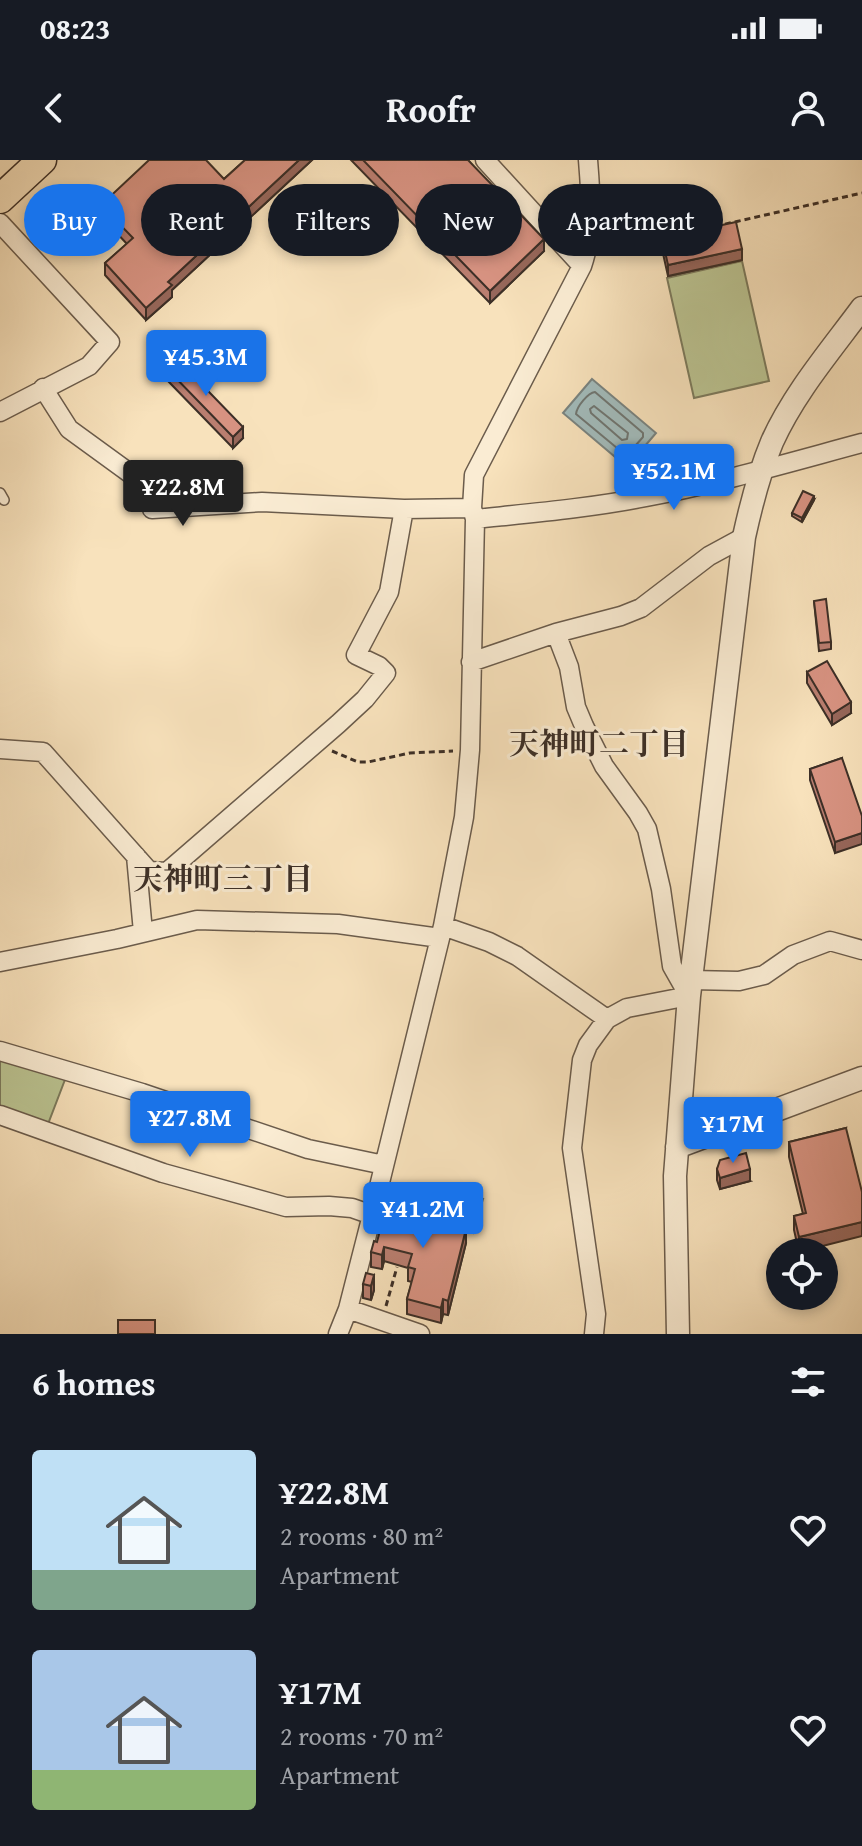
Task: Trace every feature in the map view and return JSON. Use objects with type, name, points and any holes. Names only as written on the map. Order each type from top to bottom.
[{"type":"main road","points":[[0,199],[42,160]]},
{"type":"street","points":[[338,1334],[348,1309],[442,932],[464,817],[470,750],[474,475],[584,259],[592,211],[588,160]]},
{"type":"street","points":[[486,161],[584,259]]},
{"type":"street","points":[[0,223],[110,342],[89,366],[0,412]]},
{"type":"street","points":[[678,1334],[675,1176],[690,988],[744,537],[754,495],[773,441],[816,371],[862,308]]},
{"type":"street","points":[[43,388],[69,429],[135,477],[149,491],[152,509],[262,502],[473,514],[548,512],[645,497],[862,443]]},
{"type":"street","points":[[0,749],[43,752],[149,871],[167,872],[365,699],[386,673],[379,666],[356,655],[389,592],[404,509]]},
{"type":"street","points":[[471,662],[641,608],[709,556],[744,537]]},
{"type":"street","points":[[556,633],[569,667],[576,707],[584,726],[604,766],[647,829],[661,889],[672,966],[690,988]]},
{"type":"street","points":[[136,856],[143,932]]},
{"type":"street","points":[[0,962],[197,920],[338,924],[442,932],[489,942],[517,956],[607,1019]]},
{"type":"street","points":[[594,1334],[596,1314],[572,1148],[582,1060],[588,1045],[607,1019],[627,1008],[690,988],[764,975],[793,955],[830,941],[862,950]]},
{"type":"street","points":[[0,1051],[142,1093],[308,1149],[384,1165]]},
{"type":"street","points":[[677,1147],[862,1078]]},
{"type":"street","points":[[0,1115],[163,1173],[286,1207],[352,1208],[372,1215]]},
{"type":"street","points":[[348,1309],[420,1334]]},
{"type":"path","points":[[723,225],[862,193]]},
{"type":"path","points":[[584,259],[593,256]]},
{"type":"path","points":[[313,746],[344,754],[358,762],[410,753],[470,750]]},
{"type":"path","points":[[382,1322],[397,1267]]},
{"type":"green space","points":[[742,261],[769,381],[694,398],[667,278]]},
{"type":"green space","points":[[0,1060],[66,1077],[48,1124],[0,1107]]},
{"type":"green space","points":[[384,1193],[483,1199],[473,1233],[380,1209]]},
{"type":"water","points":[[592,379],[656,433],[627,467],[563,413]]},
{"type":"building","points":[[149,160],[206,160],[224,179],[245,160],[299,160],[273,184],[268,184],[268,189],[252,204],[252,184],[141,184],[141,256],[196,256],[168,282],[172,285],[146,308],[105,263],[113,256],[125,256],[125,245],[133,238],[125,230],[123,184]]},
{"type":"building","points":[[363,160],[468,160],[491,184],[415,184],[415,214],[399,197],[399,184],[386,184]]},
{"type":"building","points":[[522,216],[538,233],[538,245],[490,291],[456,256],[522,256]]},
{"type":"building","points":[[736,222],[742,249],[723,253],[723,225]]},
{"type":"building","points":[[666,256],[710,256],[668,265]]},
{"type":"building","points":[[178,360],[243,427],[233,437],[168,370]]},
{"type":"building","points":[[803,491],[814,496],[802,518],[792,513]]},
{"type":"building","points":[[826,599],[831,642],[819,643],[814,601]]},
{"type":"building","points":[[827,661],[851,702],[832,714],[807,672]]},
{"type":"building","points":[[842,758],[862,816],[862,833],[835,842],[810,769]]},
{"type":"building","points":[[846,1128],[862,1192],[862,1222],[799,1237],[794,1216],[806,1213],[789,1142]]},
{"type":"building","points":[[746,1153],[750,1169],[720,1178],[717,1169],[720,1160]]},
{"type":"building","points":[[388,1199],[429,1210],[427,1219],[466,1229],[448,1301],[443,1299],[441,1308],[407,1299],[415,1269],[408,1267],[412,1254],[384,1247],[382,1255],[371,1252],[374,1241],[377,1242]]},
{"type":"building","points":[[366,1273],[374,1275],[371,1286],[363,1284]]},
{"type":"building","points":[[118,1320],[155,1320],[155,1334],[118,1334]]},
{"type":"district","name":"天神町二丁目","points":[[599,744]]},
{"type":"district","name":"天神町三丁目","points":[[223,879]]}]
